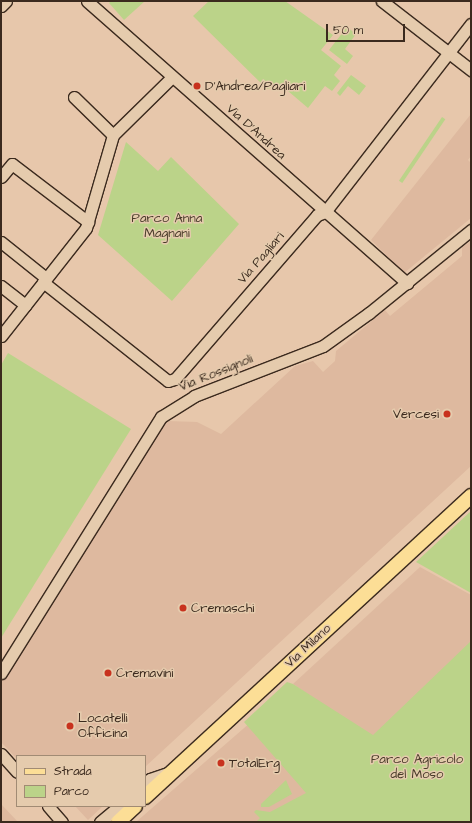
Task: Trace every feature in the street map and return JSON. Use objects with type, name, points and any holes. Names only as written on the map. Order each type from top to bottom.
[{"type":"main road","name":"Via Milano","points":[[146,796],[471,496]]},
{"type":"main road","points":[[118,822],[134,807]]},
{"type":"street","points":[[1,6],[6,1]]},
{"type":"street","name":"Via D'Andrea","points":[[87,1],[324,212],[407,283]]},
{"type":"street","points":[[382,1],[471,70]]},
{"type":"street","name":"Via Pagliari","points":[[45,280],[168,381],[175,379],[317,214],[324,212],[471,24]]},
{"type":"street","points":[[1,336],[75,245],[88,222],[113,135],[172,77]]},
{"type":"street","points":[[74,97],[113,135]]},
{"type":"street","points":[[1,177],[12,164],[88,222]]},
{"type":"street","name":"Via Rossignoli","points":[[1,673],[161,417],[194,396],[323,346],[407,283],[471,230]]},
{"type":"street","points":[[1,242],[45,280]]},
{"type":"street","points":[[1,286],[25,306]]},
{"type":"street","points":[[1,754],[16,771]]},
{"type":"street","points":[[146,782],[150,779],[173,771]]},
{"type":"street","points":[[49,807],[63,821]]},
{"type":"street","points":[[100,822],[118,807]]},
{"type":"shaded area","points":[[471,114],[471,156],[468,160],[471,163],[471,218],[404,273],[371,240]]},
{"type":"shaded area","points":[[471,241],[471,466],[146,766],[146,755],[16,755],[16,758],[1,742],[1,682],[156,433],[168,421],[197,422],[221,434],[295,366],[313,361],[323,372],[335,361],[336,351],[385,310],[390,316],[462,256],[462,247]]},
{"type":"shaded area","points":[[420,567],[471,595],[471,644],[376,741],[293,684]]},
{"type":"shaded area","points":[[251,722],[320,797],[294,822],[136,822]]},
{"type":"shaded area","points":[[1,804],[18,822],[1,822]]},
{"type":"shaded area","points":[[76,807],[102,807],[88,820]]},
{"type":"green space","points":[[111,1],[145,1],[124,20],[109,3]]},
{"type":"green space","points":[[209,1],[285,1],[333,35],[321,50],[341,66],[334,75],[340,81],[332,91],[325,86],[308,108],[281,85],[267,89],[193,16]]},
{"type":"green space","points":[[347,27],[356,34],[345,49],[353,56],[347,64],[329,50]]},
{"type":"green space","points":[[351,75],[366,86],[359,95],[348,86],[340,96],[337,93]]},
{"type":"green space","points":[[442,117],[445,119],[402,183],[399,181]]},
{"type":"green space","name":"Parco Anna Magnani","points":[[126,142],[158,171],[171,157],[239,224],[172,301],[98,235]]},
{"type":"green space","points":[[8,353],[131,429],[1,638],[1,365]]},
{"type":"green space","points":[[471,511],[471,593],[416,562]]},
{"type":"green space","name":"Parco Agricolo del Moso","points":[[471,641],[471,822],[256,822],[260,818],[254,812],[256,810],[270,812],[306,793],[244,722],[287,682],[293,684],[373,735]]},
{"type":"green space","points":[[286,780],[292,794],[269,807],[261,807],[261,804]]},
{"type":"place","name":"D'Andrea/Pagliari","points":[[197,86]]},
{"type":"place","name":"Vercesi","points":[[447,414]]},
{"type":"place","name":"Cremaschi","points":[[183,608]]},
{"type":"place","name":"Cremavini","points":[[108,673]]},
{"type":"place","name":"Locatelli Officina","points":[[70,726]]},
{"type":"place","name":"TotalErg","points":[[221,763]]}]
